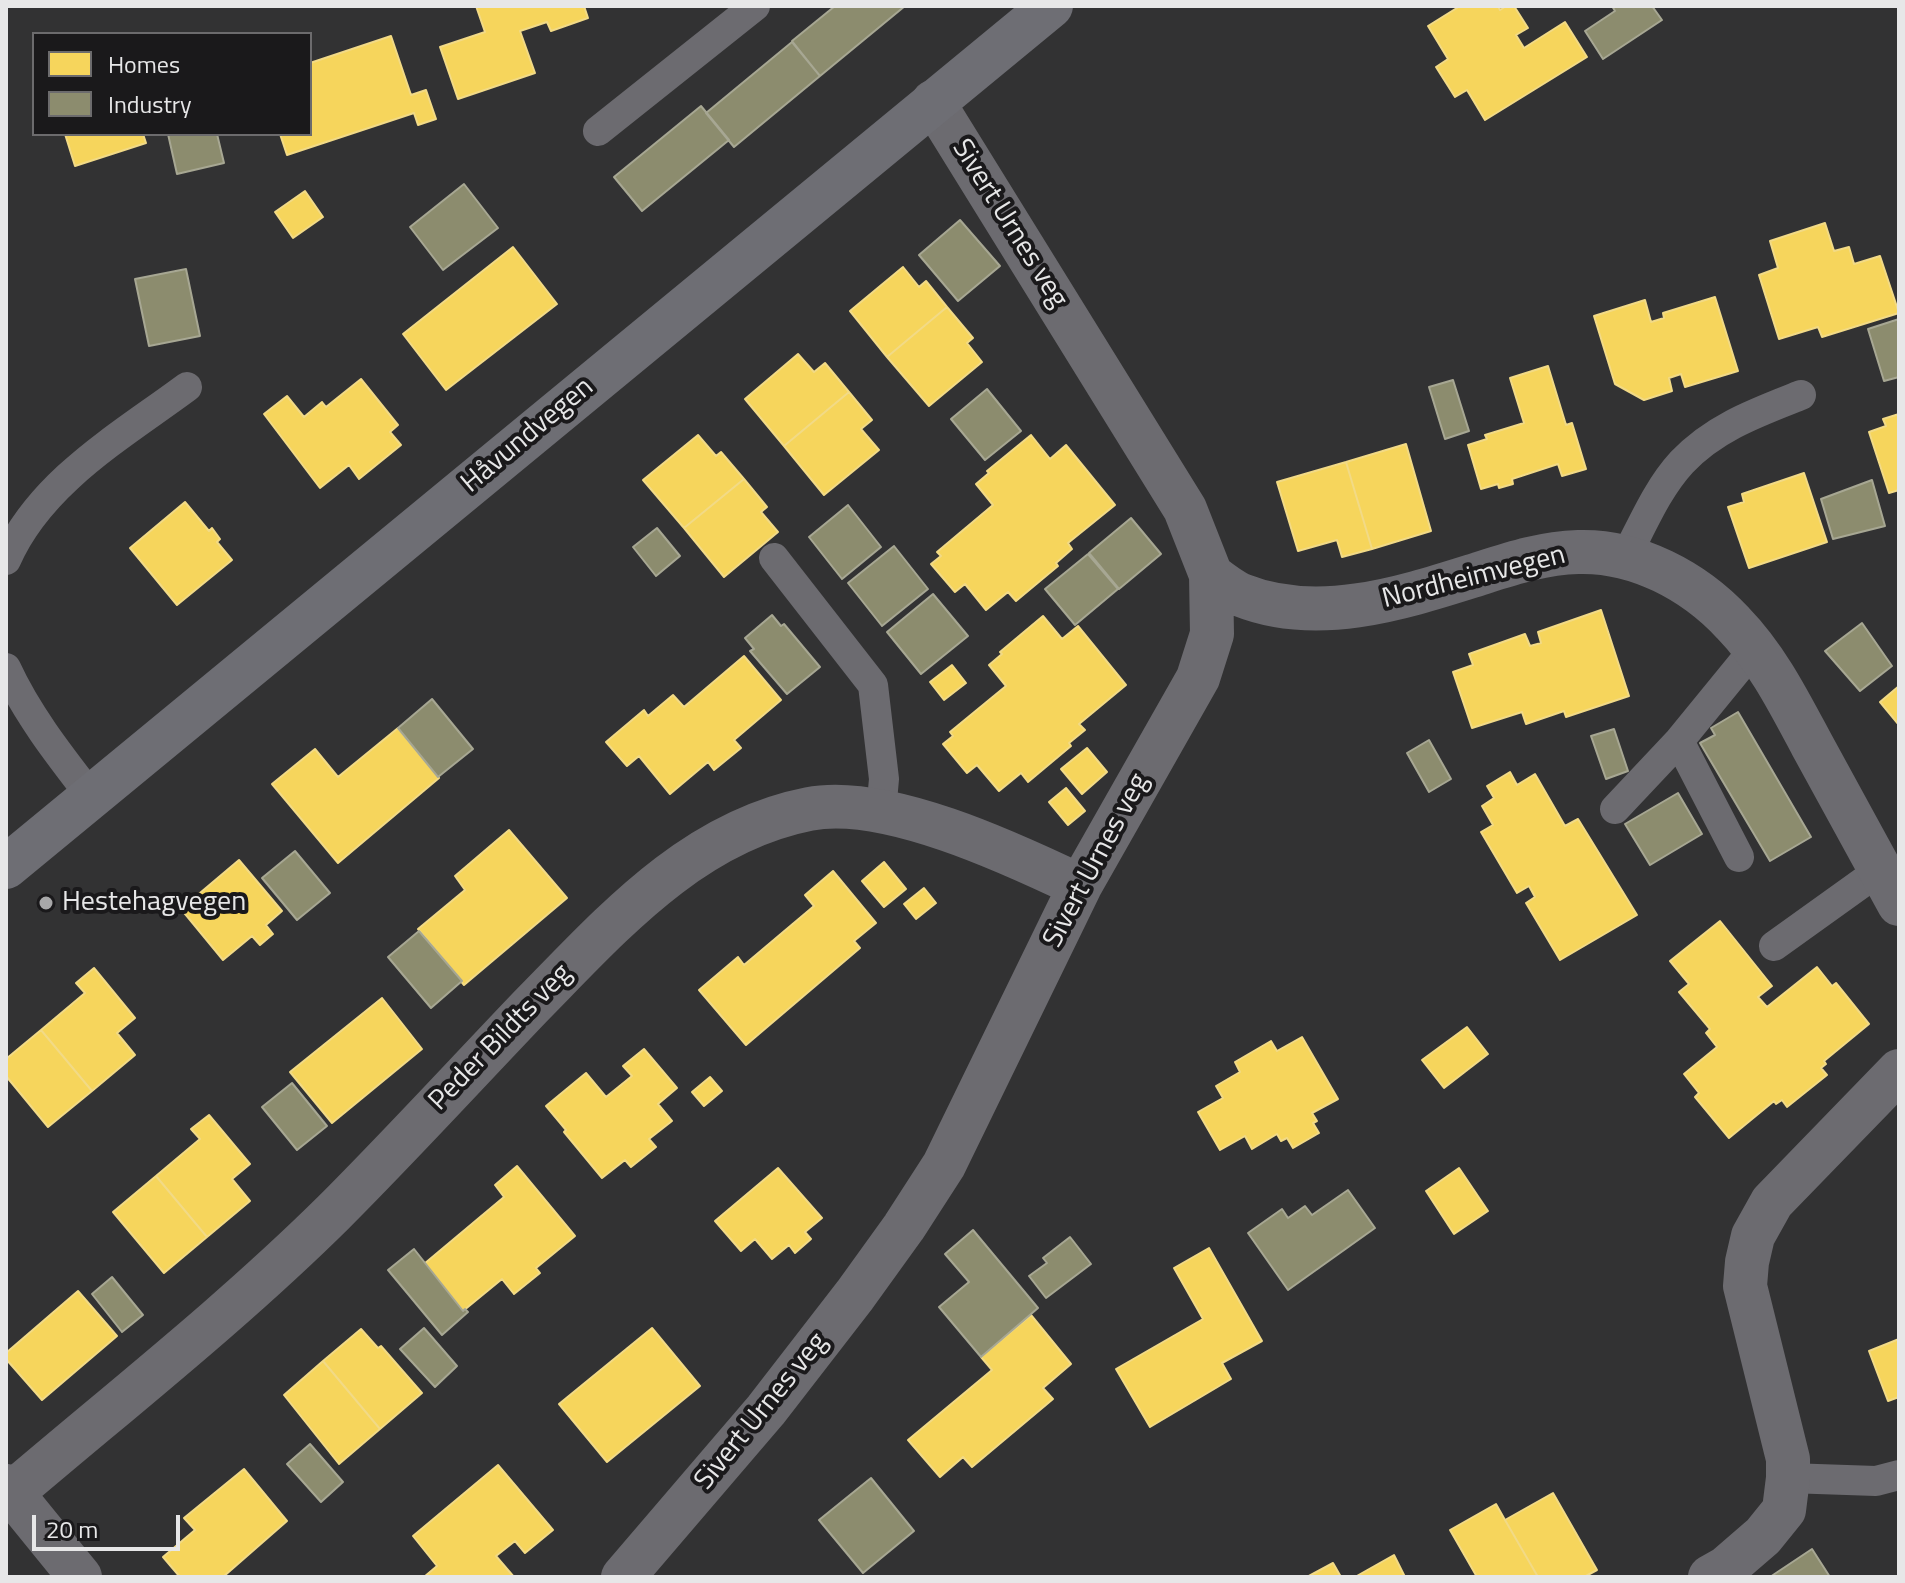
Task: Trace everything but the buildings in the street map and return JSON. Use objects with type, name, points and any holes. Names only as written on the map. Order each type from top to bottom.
[{"type":"main road","name":"Håvundvegen","points":[[6,867],[1051,6]]},
{"type":"street","name":"Sivert Urnes veg","points":[[623,1577],[766,1410],[855,1295],[944,1165],[1080,886],[1198,678],[1212,634],[1211,575],[1185,509],[933,102]]},
{"type":"street","name":"Nordheimvegen","points":[[1211,575],[1238,594],[1267,603],[1291,607],[1331,607],[1416,594],[1524,559],[1553,554],[1580,551],[1625,558],[1662,570],[1695,588],[1733,622],[1755,648],[1781,689],[1890,887]]},
{"type":"street","name":"Peder Bildts veg","points":[[8,1493],[175,1357],[332,1214],[620,914],[695,856],[729,837],[776,818],[811,808],[849,807],[941,828],[1014,855],[1080,886]]},
{"type":"street","points":[[1710,1577],[1726,1568],[1763,1536],[1784,1510],[1788,1459],[1745,1286],[1753,1236],[1779,1194],[1899,1071]]},
{"type":"street","points":[[8,1493],[80,1577]]},
{"type":"lane","points":[[598,131],[755,6]]},
{"type":"lane","points":[[6,560],[30,515],[54,490],[187,387]]},
{"type":"lane","points":[[1625,558],[1658,495],[1682,462],[1713,435],[1751,414],[1801,395]]},
{"type":"lane","points":[[774,558],[873,685],[884,779],[881,812]]},
{"type":"lane","points":[[1615,809],[1679,741],[1755,648]]},
{"type":"lane","points":[[6,668],[56,750],[91,796]]},
{"type":"lane","points":[[1679,741],[1739,857]]},
{"type":"lane","points":[[1774,946],[1890,887]]},
{"type":"lane","points":[[1788,1478],[1876,1481],[1899,1475]]},
{"type":"place","name":"Hestehagvegen","points":[[46,903]]}]
